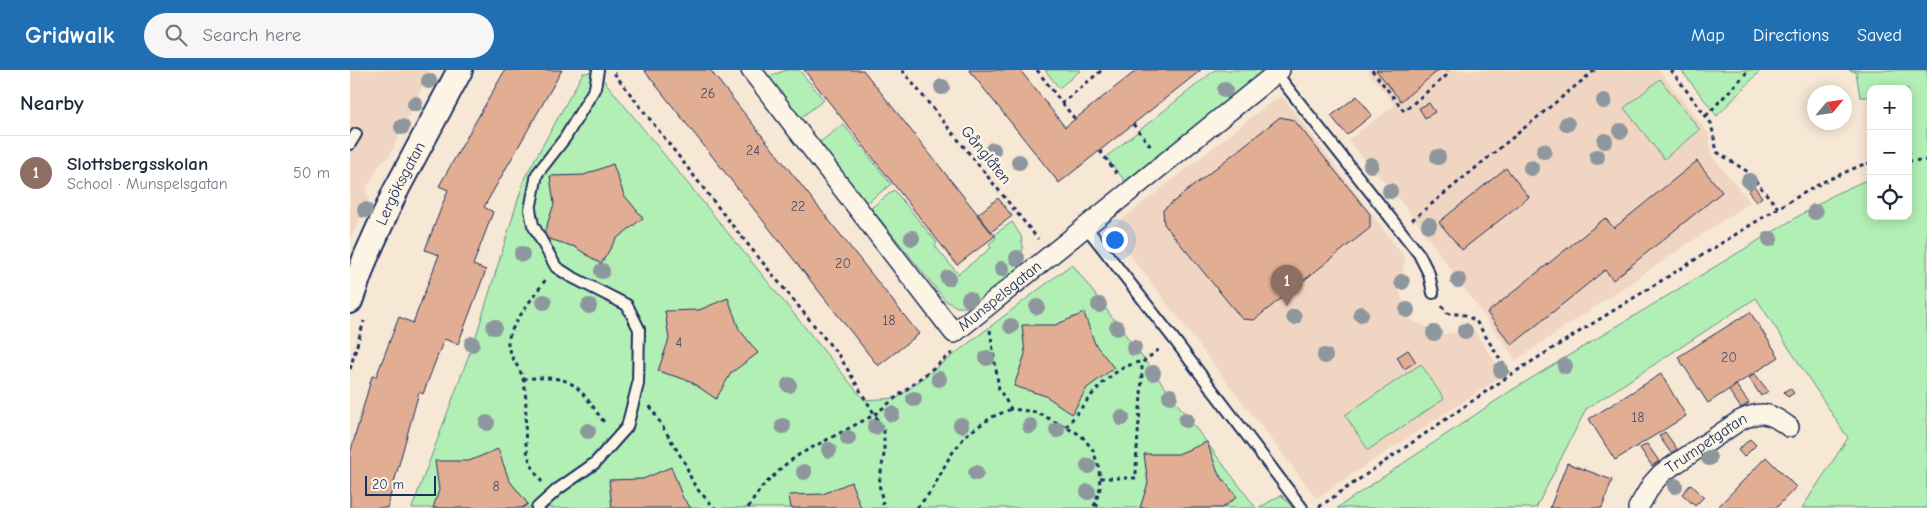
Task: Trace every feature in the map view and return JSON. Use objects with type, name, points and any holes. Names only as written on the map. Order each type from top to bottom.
[{"type":"street","name":"Lergöksgatan","points":[[350,301],[365,259],[395,192],[460,70]]},
{"type":"street","name":"Munspelsgatan","points":[[751,70],[954,332],[979,314],[1278,71]]},
{"type":"street","name":"Trumpetgatan","points":[[1638,508],[1652,484],[1662,473],[1739,421],[1752,415],[1766,414],[1778,419],[1789,427]]},
{"type":"lane","points":[[537,508],[558,489],[595,463],[627,427],[637,386],[639,329],[627,305],[556,267],[533,225],[530,210],[537,174],[565,138],[595,88],[598,70]]},
{"type":"lane","points":[[1278,71],[1419,254],[1429,274],[1433,293]]},
{"type":"lane","points":[[350,144],[356,134]]},
{"type":"lane","points":[[1086,226],[1302,508]]},
{"type":"path","points":[[612,70],[732,225],[840,357],[884,430],[884,454],[879,484],[884,508]]},
{"type":"path","name":"Gånglåten","points":[[902,70],[1051,255]]},
{"type":"path","points":[[1037,70],[1075,119]]},
{"type":"path","points":[[1062,102],[1102,70]]},
{"type":"path","points":[[1372,70],[1404,111],[1446,76],[1447,70]]},
{"type":"path","points":[[1400,230],[1595,70]]},
{"type":"path","points":[[1671,70],[1711,123],[1717,152],[1748,172],[1778,208]]},
{"type":"path","points":[[1706,116],[1750,70]]},
{"type":"path","points":[[1134,124],[1165,164]]},
{"type":"path","points":[[1100,151],[1131,191]]},
{"type":"path","points":[[1912,161],[1927,160]]},
{"type":"path","points":[[1317,508],[1510,375],[1778,208],[1823,182],[1867,164]]},
{"type":"path","points":[[556,267],[530,302],[508,339],[509,351],[523,379],[524,435],[529,459],[540,481],[549,487],[558,489]]},
{"type":"path","points":[[1433,293],[1447,313],[1465,315],[1476,321],[1510,375]]},
{"type":"path","points":[[979,314],[990,329],[999,389],[1012,409]]},
{"type":"path","points":[[748,508],[761,488],[786,464],[800,454],[874,415],[952,354],[954,332]]},
{"type":"path","points":[[1066,427],[1099,386],[1128,365],[1144,361],[1173,338]]},
{"type":"path","points":[[1100,478],[1136,478],[1136,449],[1141,410],[1142,365],[1144,361]]},
{"type":"path","points":[[523,379],[547,376],[564,379],[580,389],[616,439]]},
{"type":"path","points":[[637,386],[680,456],[692,481],[715,508]]},
{"type":"path","points":[[917,508],[932,490],[950,456],[966,435],[992,417],[1012,409],[1036,412],[1081,434],[1093,450],[1099,468],[1100,488],[1092,508]]},
{"type":"path","points":[[1095,504],[1101,508]]},
{"type":"shaded area","points":[[350,70],[430,70],[390,155],[381,163],[366,189],[369,201],[350,239]]},
{"type":"shaded area","points":[[1367,70],[1659,70],[1709,134],[1712,156],[1750,202],[1516,360],[1408,210],[1348,140],[1395,105]]},
{"type":"shaded area","points":[[1282,96],[1405,258],[1399,292],[1411,320],[1443,334],[1474,330],[1504,375],[1316,498],[1110,229],[1267,105]]},
{"type":"green space","points":[[787,70],[799,70],[824,100],[800,118],[766,77]]},
{"type":"green space","points":[[1045,70],[1081,70],[1059,88]]},
{"type":"green space","points":[[1215,70],[1266,70],[1125,181],[1106,157]]},
{"type":"green space","points":[[1681,70],[1761,70],[1717,116]]},
{"type":"green space","points":[[1849,70],[1927,70],[1927,508],[1802,508],[1848,438],[1756,298],[1586,409],[1536,508],[1337,508],[1512,390],[1835,194],[1867,180],[1867,220],[1912,220],[1912,85],[1867,85],[1867,97],[1860,97],[1856,72]]},
{"type":"green space","points":[[597,72],[864,400],[897,398],[1072,264],[1256,508],[412,508],[476,336],[525,177],[583,73]]},
{"type":"green space","points":[[1660,79],[1700,130],[1664,159],[1624,108]]},
{"type":"green space","points":[[843,124],[891,184],[867,203],[819,143]]},
{"type":"green space","points":[[894,190],[937,243],[935,246],[958,274],[991,248],[989,244],[996,238],[995,234],[1012,222],[1021,236],[1023,247],[1019,267],[979,302],[967,307],[957,307],[946,301],[871,208]]},
{"type":"green space","points":[[1421,364],[1444,399],[1368,450],[1345,415]]},
{"type":"green space","points":[[1281,495],[1293,508],[1259,508]]},
{"type":"building","points":[[505,70],[562,70],[484,207],[493,212],[473,265],[486,270],[458,344],[444,339],[423,394],[419,392],[387,508],[350,508],[350,454],[372,376],[376,377],[399,317],[413,323],[439,255],[425,250],[448,190],[439,186]]},
{"type":"building","points":[[644,70],[710,70],[919,334],[878,366]]},
{"type":"building","points":[[804,70],[863,70],[995,236],[957,265]]},
{"type":"building","points":[[969,70],[1020,70],[1065,127],[1137,70],[1201,70],[1059,183]]},
{"type":"building","points":[[1376,70],[1439,70],[1401,101]]},
{"type":"building","points":[[1357,96],[1372,115],[1347,135],[1331,116]]},
{"type":"building","points":[[1429,103],[1435,112],[1425,118],[1419,108]]},
{"type":"building","points":[[1280,117],[1294,120],[1370,214],[1370,228],[1254,320],[1242,319],[1164,224],[1163,210]]},
{"type":"building","points":[[1697,161],[1722,192],[1613,280],[1605,270],[1512,345],[1487,313],[1605,218],[1614,228]]},
{"type":"building","points":[[613,164],[624,195],[643,218],[616,239],[601,264],[575,247],[543,237],[554,204],[550,176],[584,175]]},
{"type":"building","points":[[1506,168],[1529,197],[1462,250],[1439,222]]},
{"type":"building","points":[[1754,186],[1762,197],[1756,202],[1748,191]]},
{"type":"building","points":[[998,198],[1012,216],[991,232],[977,215]]},
{"type":"building","points":[[728,298],[739,329],[758,353],[731,373],[716,399],[690,381],[658,371],[669,339],[665,311],[699,310]]},
{"type":"building","points":[[1750,312],[1779,357],[1708,403],[1678,357]]},
{"type":"building","points":[[1084,313],[1095,344],[1114,368],[1087,388],[1072,414],[1046,396],[1014,386],[1025,354],[1022,325],[1055,325]]},
{"type":"building","points":[[1408,350],[1416,362],[1404,369],[1397,357]]},
{"type":"building","points":[[1661,374],[1686,416],[1615,460],[1589,419]]},
{"type":"building","points":[[1755,374],[1768,391],[1761,396],[1749,378]]},
{"type":"building","points":[[1736,385],[1749,403],[1741,408],[1729,391]]},
{"type":"building","points":[[1790,388],[1794,393],[1788,397],[1784,392]]},
{"type":"building","points":[[1665,432],[1677,449],[1671,453],[1659,436]]},
{"type":"building","points":[[1750,439],[1756,445],[1744,457],[1738,450]]},
{"type":"building","points":[[1207,442],[1218,473],[1237,497],[1222,508],[1140,508],[1148,483],[1144,454],[1178,454]]},
{"type":"building","points":[[1647,444],[1659,461],[1652,466],[1640,448]]},
{"type":"building","points":[[498,449],[509,480],[528,504],[522,508],[433,508],[439,490],[435,461],[469,461]]},
{"type":"building","points":[[1766,457],[1796,487],[1776,508],[1717,508]]},
{"type":"building","points":[[1567,463],[1612,480],[1602,508],[1550,508]]},
{"type":"building","points":[[671,467],[683,498],[691,508],[612,508],[609,480],[643,479]]},
{"type":"building","points":[[851,482],[861,508],[791,508],[789,495],[823,494]]},
{"type":"building","points":[[1691,484],[1704,497],[1695,506],[1682,494]]},
{"type":"place","name":"Slottsbergsskolan","points":[[1287,306]]}]
